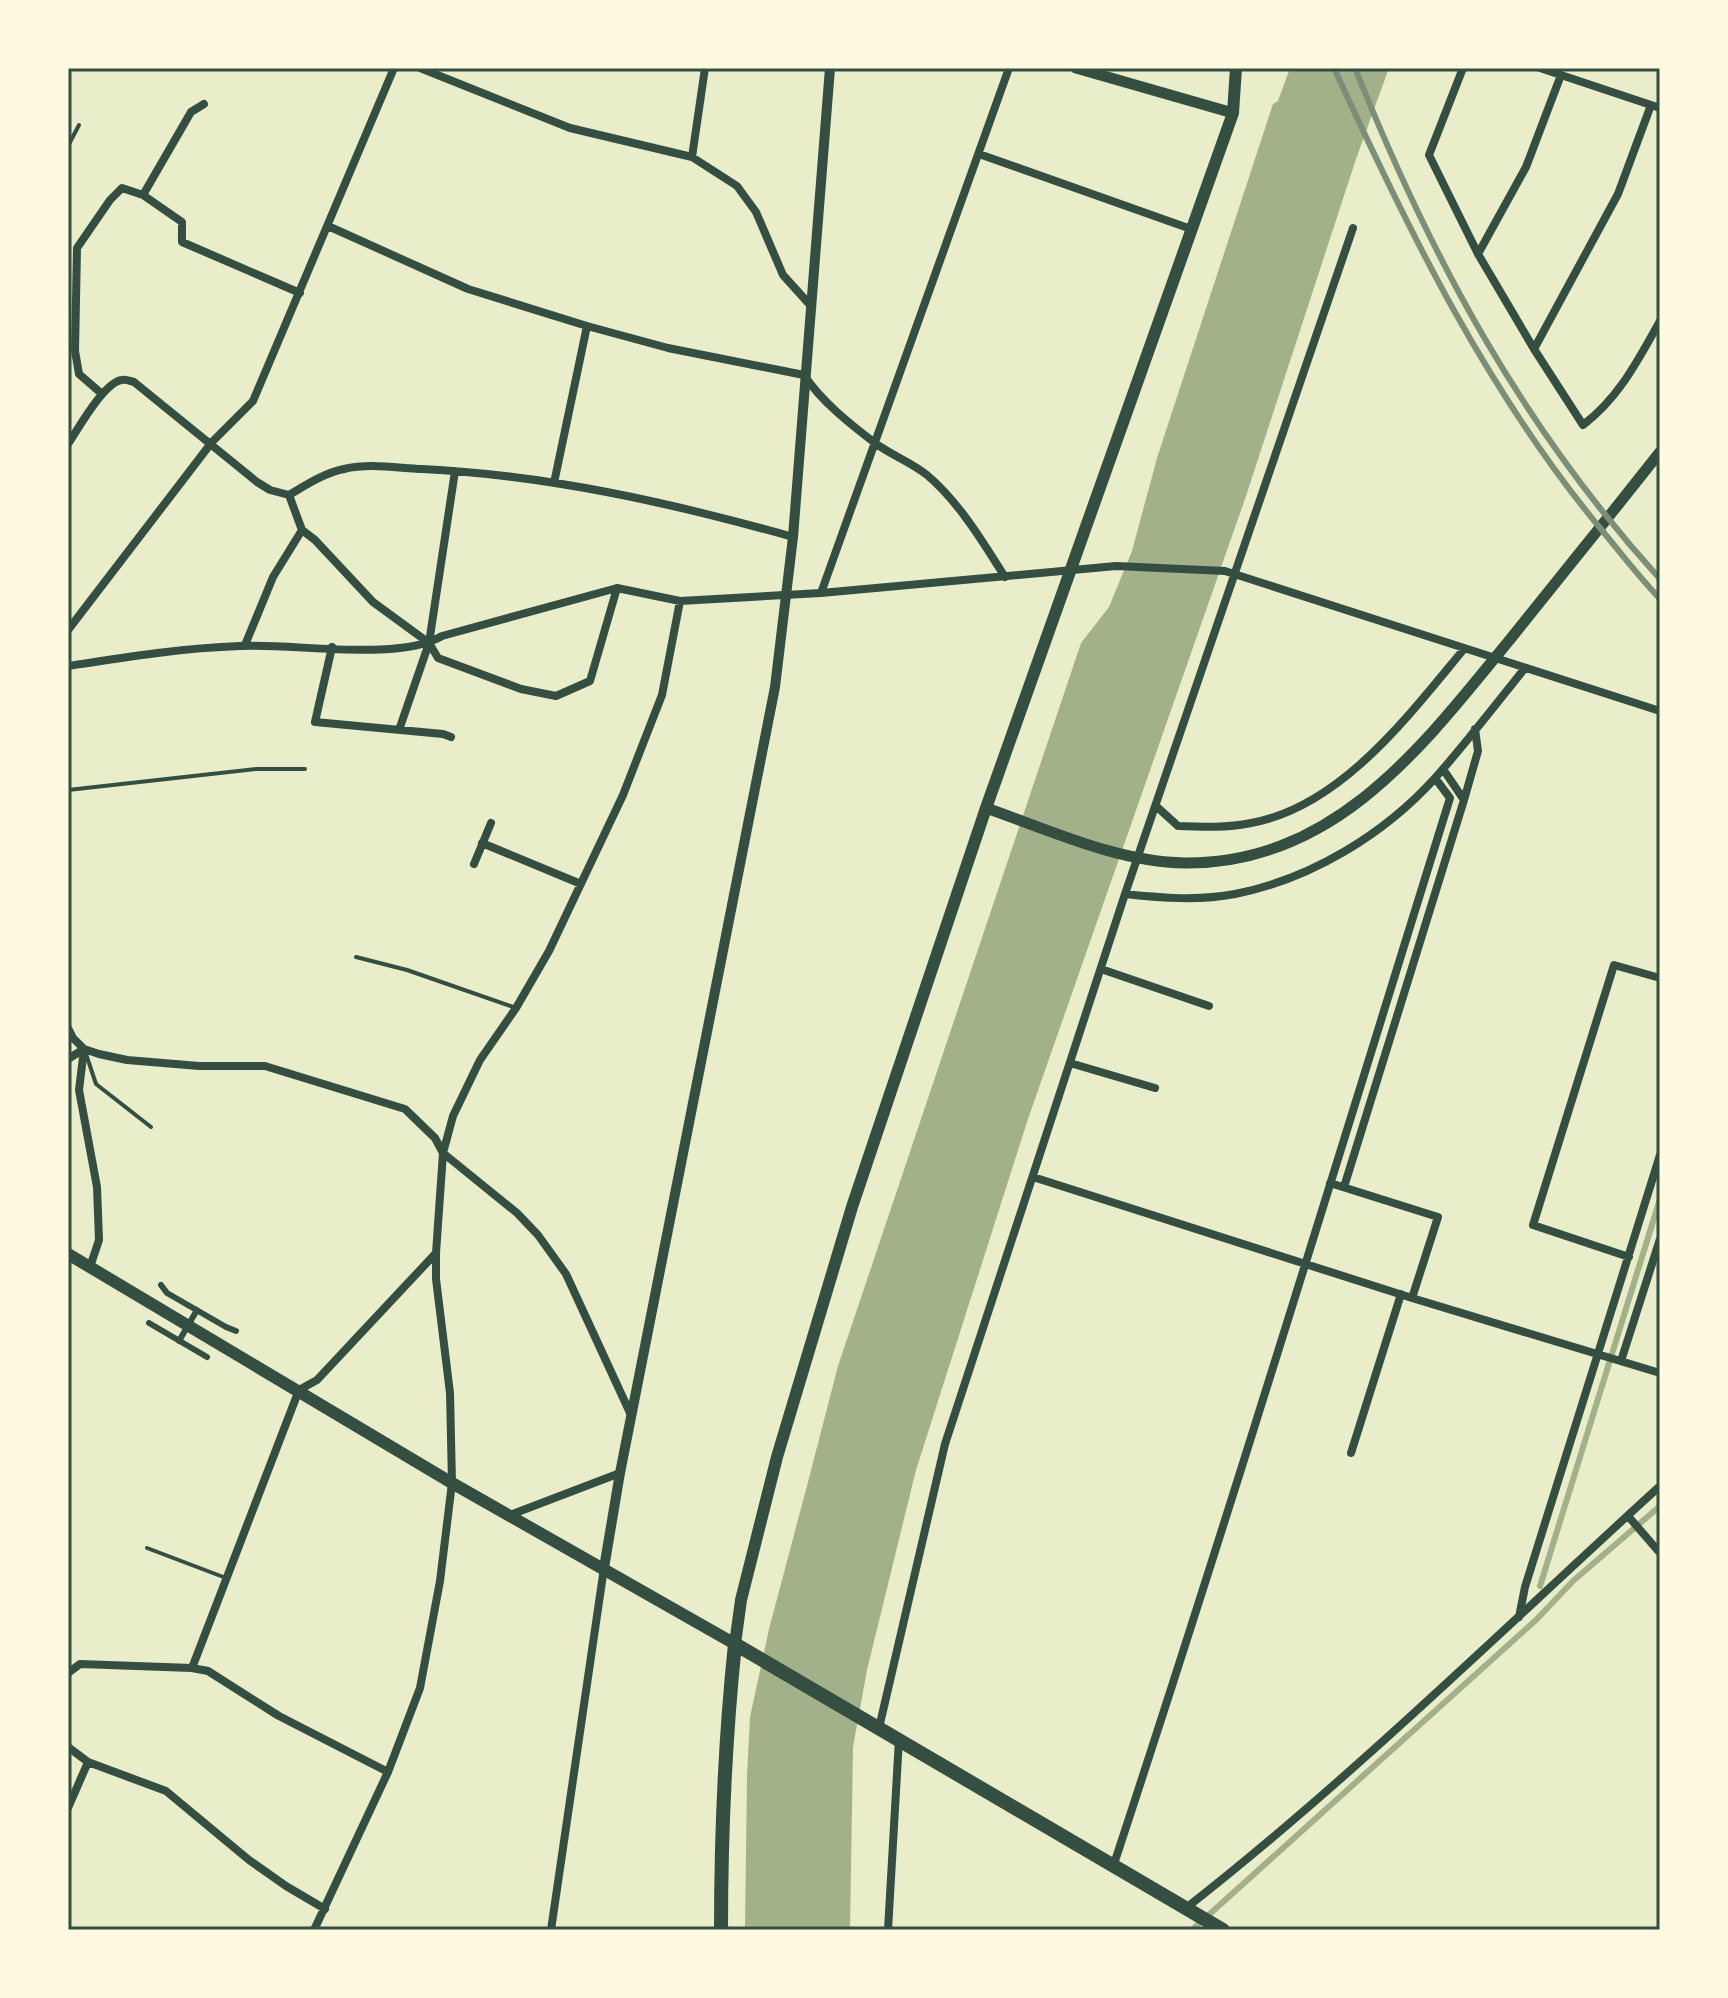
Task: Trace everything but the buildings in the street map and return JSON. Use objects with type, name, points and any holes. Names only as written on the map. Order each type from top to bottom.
[{"type":"highway","points":[[721,1930],[725,1750],[735,1644],[1223,1930]]},
{"type":"main road","points":[[1076,68],[1233,113]]},
{"type":"main road","points":[[68,1254],[452,1483],[735,1644],[741,1600],[777,1457],[852,1207],[986,808],[1233,113],[1236,68]]},
{"type":"main road","points":[[986,808],[1121,854],[1184,863],[1232,860],[1280,848],[1328,823],[1369,796],[1402,766],[1448,715],[1660,452]]},
{"type":"street","points":[[68,630],[212,442],[253,401],[394,68]]},
{"type":"street","points":[[420,68],[570,128],[692,157],[737,186],[756,212],[783,275],[811,306]]},
{"type":"street","points":[[692,157],[705,68]]},
{"type":"street","points":[[551,1930],[620,1473],[772,702],[788,593],[830,68]]},
{"type":"street","points":[[821,593],[1009,68]]},
{"type":"street","points":[[1463,68],[1429,155],[1478,254],[1583,425],[1598,414],[1625,383],[1660,321]]},
{"type":"street","points":[[1534,349],[1618,194],[1655,106],[1540,68]]},
{"type":"street","points":[[1478,254],[1526,167],[1561,75]]},
{"type":"street","points":[[143,195],[191,112],[204,104]]},
{"type":"street","points":[[979,154],[1191,229]]},
{"type":"street","points":[[102,394],[79,374],[75,351],[77,248],[122,188],[143,195],[182,222],[182,242],[300,293]]},
{"type":"street","points":[[328,226],[468,289],[668,348],[804,375],[814,390],[875,443],[924,473],[937,485],[982,540],[1005,577]]},
{"type":"street","points":[[879,1728],[945,1444],[1125,894],[1353,228]]},
{"type":"street","points":[[68,244],[77,248]]},
{"type":"street","points":[[554,483],[587,326]]},
{"type":"street","points":[[68,444],[102,394],[111,384],[121,380],[134,382],[212,442],[257,482],[270,490],[289,495],[328,473],[346,468],[484,472],[688,510],[793,537]]},
{"type":"street","points":[[399,730],[429,643],[455,471]]},
{"type":"street","points":[[289,495],[302,530],[373,602],[429,643],[438,658],[521,689],[556,696],[590,681],[617,588]]},
{"type":"street","points":[[245,645],[273,577],[302,530]]},
{"type":"street","points":[[68,666],[176,649],[245,645],[377,650],[429,643],[442,636],[617,588],[680,601],[821,593],[1116,566],[1237,573],[1660,711]]},
{"type":"street","points":[[315,1930],[388,1772],[420,1688],[440,1581],[452,1483],[450,1393],[436,1279],[436,1253],[443,1153],[453,1116],[480,1060],[516,1008],[549,951],[623,795],[662,695],[680,601]]},
{"type":"street","points":[[332,647],[315,722],[451,737]]},
{"type":"street","points":[[1156,806],[1178,826],[1207,828],[1253,823],[1296,808],[1342,780],[1377,751],[1468,650]]},
{"type":"street","points":[[1125,894],[1201,898],[1235,894],[1318,867],[1396,815],[1435,778],[1525,668]]},
{"type":"street","points":[[1344,1187],[1464,800],[1478,751],[1475,729]]},
{"type":"street","points":[[1443,769],[1464,800]]},
{"type":"street","points":[[1113,1867],[1197,1610],[1450,798],[1435,778]]},
{"type":"street","points":[[474,864],[491,823]]},
{"type":"street","points":[[482,843],[581,884]]},
{"type":"street","points":[[1629,1257],[1533,1225],[1614,965],[1660,978]]},
{"type":"street","points":[[1101,969],[1209,1006]]},
{"type":"street","points":[[68,1028],[84,1049],[127,1060],[199,1066],[265,1066],[405,1109],[435,1138],[443,1153],[517,1213],[538,1235],[566,1274],[633,1418]]},
{"type":"street","points":[[68,1059],[84,1049]]},
{"type":"street","points":[[84,1049],[79,1090],[98,1200],[99,1240],[90,1267]]},
{"type":"street","points":[[1070,1063],[1155,1088]]},
{"type":"street","points":[[1519,1617],[1525,1587],[1660,1155]]},
{"type":"street","points":[[1033,1177],[1412,1298],[1660,1373]]},
{"type":"street","points":[[1330,1183],[1438,1217],[1412,1298]]},
{"type":"street","points":[[1621,1361],[1660,1239]]},
{"type":"street","points":[[192,1668],[299,1390],[317,1380],[436,1253]]},
{"type":"street","points":[[161,1285],[167,1293],[236,1331]]},
{"type":"street","points":[[1351,1453],[1401,1294]]},
{"type":"street","points":[[179,1341],[197,1310]]},
{"type":"street","points":[[149,1323],[207,1357]]},
{"type":"street","points":[[510,1515],[620,1473]]},
{"type":"street","points":[[1185,1909],[1253,1856],[1660,1486]]},
{"type":"street","points":[[1628,1516],[1660,1553]]},
{"type":"street","points":[[68,1673],[80,1664],[208,1671],[279,1716],[388,1772]]},
{"type":"street","points":[[888,1930],[899,1739]]},
{"type":"street","points":[[68,1747],[88,1762],[166,1791],[249,1860],[325,1909]]},
{"type":"street","points":[[68,1808],[88,1762]]},
{"type":"lane","points":[[68,146],[79,125]]},
{"type":"lane","points":[[68,790],[257,769],[305,769]]},
{"type":"lane","points":[[356,957],[407,970],[516,1008]]},
{"type":"lane","points":[[84,1049],[96,1084],[151,1127]]},
{"type":"lane","points":[[147,1548],[226,1578]]},
{"type":"shaded area","points":[[1290,68],[1389,68],[1356,159],[1246,496],[1028,1119],[916,1470],[867,1670],[853,1747],[850,1930],[745,1930],[750,1717],[769,1629],[838,1366],[1081,643],[1109,607],[1132,551],[1157,458],[1273,104],[1278,101]]},
{"type":"waterway","points":[[1540,1586],[1660,1199]]},
{"type":"waterway","points":[[1192,1930],[1537,1619],[1573,1581],[1660,1506]]},
{"type":"railway","points":[[1334,68],[1422,251],[1488,368],[1563,481],[1660,599]]},
{"type":"railway","points":[[1355,68],[1415,207],[1484,338],[1565,462],[1660,579]]}]
